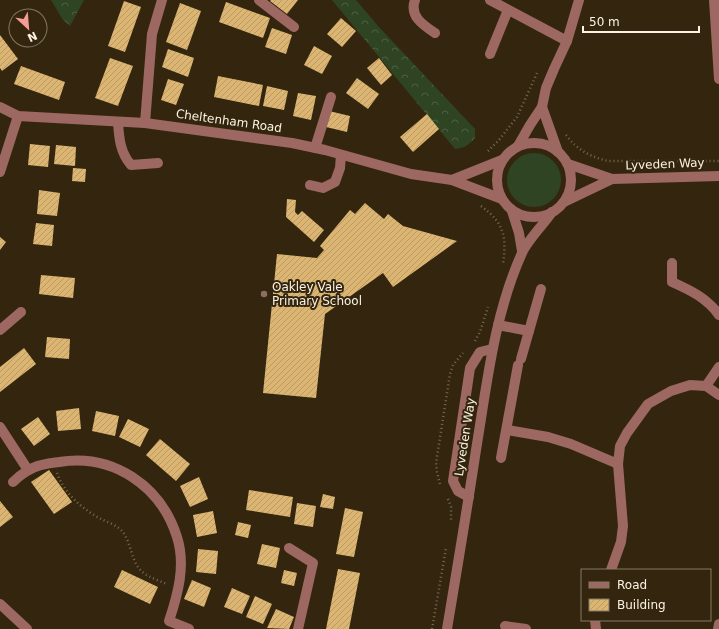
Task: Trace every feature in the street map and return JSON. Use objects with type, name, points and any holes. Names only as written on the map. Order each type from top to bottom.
[{"type":"street","points":[[146,123],[152,34],[162,0]]},
{"type":"street","points":[[259,0],[294,27]]},
{"type":"street","points":[[415,0],[413,6],[414,15],[426,27],[435,33]]},
{"type":"street","points":[[490,0],[567,41]]},
{"type":"street","points":[[518,146],[542,107],[549,82],[567,41],[579,0]]},
{"type":"street","points":[[714,0],[719,79]]},
{"type":"street","points":[[490,54],[508,10]]},
{"type":"street","points":[[315,148],[331,97]]},
{"type":"street","name":"Cheltenham Road","points":[[0,107],[18,116],[146,123],[292,143],[411,174],[452,180],[502,199]]},
{"type":"street","points":[[542,107],[558,152]]},
{"type":"street","points":[[0,172],[18,116]]},
{"type":"street","points":[[118,122],[120,145],[125,158],[130,165],[158,163]]},
{"type":"street","points":[[537,142],[547,145],[558,152],[568,164],[571,174],[569,193],[558,209],[540,217],[530,217],[521,215],[512,210],[502,199],[497,186],[496,176],[498,167],[510,151],[518,146],[537,142]]},
{"type":"street","points":[[310,185],[323,188],[335,182],[340,168],[341,155]]},
{"type":"street","points":[[452,180],[502,160]]},
{"type":"street","name":"Lyveden Way","points":[[568,164],[612,179],[719,176]]},
{"type":"street","name":"Lyveden Way","points":[[564,202],[612,179]]},
{"type":"street","name":"Lyveden Way","points":[[512,210],[519,233],[522,251]]},
{"type":"street","name":"Lyveden Way","points":[[447,629],[492,349],[498,325],[522,251],[552,212]]},
{"type":"street","points":[[672,263],[672,282],[697,294],[712,305],[719,314]]},
{"type":"street","points":[[501,458],[519,362],[541,289]]},
{"type":"street","points":[[0,330],[21,312]]},
{"type":"street","points":[[498,325],[529,331]]},
{"type":"street","points":[[469,497],[458,491],[454,481],[470,368],[480,352],[492,349]]},
{"type":"street","points":[[706,386],[719,367]]},
{"type":"street","points":[[611,569],[621,542],[623,526],[618,464],[620,446],[636,420],[648,404],[671,391],[690,385],[706,386],[719,395]]},
{"type":"street","points":[[0,427],[28,470]]},
{"type":"street","points":[[507,430],[548,437],[571,444],[618,464]]},
{"type":"street","points":[[13,482],[28,470],[53,463],[70,460],[95,461],[107,464],[133,478],[154,495],[165,511],[178,538],[181,568],[179,589],[169,621],[189,629]]},
{"type":"street","points":[[289,548],[312,563],[298,629]]},
{"type":"street","points":[[0,604],[26,629]]},
{"type":"street","points":[[718,629],[719,624]]},
{"type":"street","points":[[505,626],[526,629]]},
{"type":"path","points":[[483,154],[499,140],[517,117],[538,69]]},
{"type":"path","points":[[565,133],[570,140],[587,154],[593,158],[608,162],[719,161]]},
{"type":"path","points":[[53,463],[60,480],[74,499],[83,507],[121,530],[126,537],[137,566],[144,574],[179,589]]},
{"type":"green space","points":[[51,0],[84,0],[70,26],[63,20]]},
{"type":"green space","points":[[332,0],[356,0],[378,26],[475,129],[475,138],[464,147],[455,149]]},
{"type":"green space","points":[[529,153],[539,153],[549,157],[557,165],[561,175],[561,185],[557,195],[549,203],[539,207],[529,207],[519,203],[511,195],[507,185],[507,175],[511,165],[519,157]]},
{"type":"building","points":[[298,0],[287,14],[270,1]]},
{"type":"building","points":[[124,1],[141,7],[125,52],[108,46]]},
{"type":"building","points":[[226,2],[270,18],[263,38],[219,22]]},
{"type":"building","points":[[180,3],[201,11],[187,50],[166,42]]},
{"type":"building","points":[[341,18],[356,31],[342,47],[327,34]]},
{"type":"building","points":[[272,28],[292,35],[286,54],[265,47]]},
{"type":"building","points":[[0,35],[8,46],[8,48],[10,48],[18,59],[2,71],[0,68]]},
{"type":"building","points":[[314,46],[332,56],[322,74],[304,65]]},
{"type":"building","points":[[168,49],[194,58],[188,77],[162,67]]},
{"type":"building","points":[[110,58],[133,66],[118,106],[95,98]]},
{"type":"building","points":[[379,58],[392,75],[381,85],[367,68]]},
{"type":"building","points":[[21,66],[65,82],[59,100],[14,84]]},
{"type":"building","points":[[218,76],[263,85],[259,106],[214,97]]},
{"type":"building","points":[[357,78],[379,94],[368,109],[346,93]]},
{"type":"building","points":[[168,79],[184,84],[176,105],[161,100]]},
{"type":"building","points":[[267,86],[288,91],[284,110],[263,106]]},
{"type":"building","points":[[298,93],[316,96],[311,120],[293,116]]},
{"type":"building","points":[[329,111],[350,116],[347,132],[326,127]]},
{"type":"building","points":[[427,114],[439,129],[413,152],[400,137]]},
{"type":"building","points":[[30,144],[50,146],[48,167],[28,165]]},
{"type":"building","points":[[56,145],[76,147],[75,166],[54,164]]},
{"type":"building","points":[[73,168],[86,169],[85,182],[72,181]]},
{"type":"building","points":[[39,190],[60,193],[57,216],[37,214]]},
{"type":"building","points":[[287,199],[296,200],[295,212],[298,215],[302,211],[324,230],[314,242],[286,217]]},
{"type":"building","points":[[365,203],[384,219],[388,214],[403,226],[457,241],[393,287],[383,273],[325,314],[316,398],[263,393],[277,254],[317,258],[324,250],[320,246],[350,210],[355,214]]},
{"type":"building","points":[[36,223],[54,225],[52,246],[33,244]]},
{"type":"building","points":[[0,237],[6,242],[0,250]]},
{"type":"building","points":[[41,275],[75,278],[73,298],[39,294]]},
{"type":"building","points":[[47,337],[70,339],[69,359],[45,357]]},
{"type":"building","points":[[24,348],[36,364],[0,392],[0,367]]},
{"type":"building","points":[[79,408],[81,429],[58,431],[56,411]]},
{"type":"building","points":[[96,411],[119,416],[115,436],[92,431]]},
{"type":"building","points":[[38,417],[50,434],[34,446],[21,429]]},
{"type":"building","points":[[128,419],[149,429],[140,447],[119,437]]},
{"type":"building","points":[[160,439],[190,464],[176,481],[146,455]]},
{"type":"building","points":[[49,470],[72,502],[54,514],[31,482]]},
{"type":"building","points":[[199,477],[208,499],[190,507],[180,486]]},
{"type":"building","points":[[249,490],[293,497],[290,517],[246,510]]},
{"type":"building","points":[[323,494],[335,497],[333,509],[320,507]]},
{"type":"building","points":[[0,501],[13,517],[0,527]]},
{"type":"building","points":[[297,503],[316,506],[313,527],[294,524]]},
{"type":"building","points":[[345,508],[363,512],[354,557],[336,554]]},
{"type":"building","points":[[213,511],[217,533],[197,537],[193,515]]},
{"type":"building","points":[[238,522],[251,525],[248,538],[235,535]]},
{"type":"building","points":[[262,544],[280,548],[276,568],[257,564]]},
{"type":"building","points":[[198,549],[218,551],[216,574],[196,572]]},
{"type":"building","points":[[338,569],[360,573],[349,629],[326,629]]},
{"type":"building","points":[[122,570],[158,587],[150,604],[114,587]]},
{"type":"building","points":[[284,570],[297,573],[294,586],[281,583]]},
{"type":"building","points":[[192,580],[211,588],[204,607],[184,599]]},
{"type":"building","points":[[232,588],[250,596],[242,614],[224,607]]},
{"type":"building","points":[[255,596],[272,604],[263,624],[246,617]]},
{"type":"building","points":[[276,609],[294,617],[289,629],[267,628]]},
{"type":"place","name":"Oakley Vale Primary School","points":[[264,294]]}]
